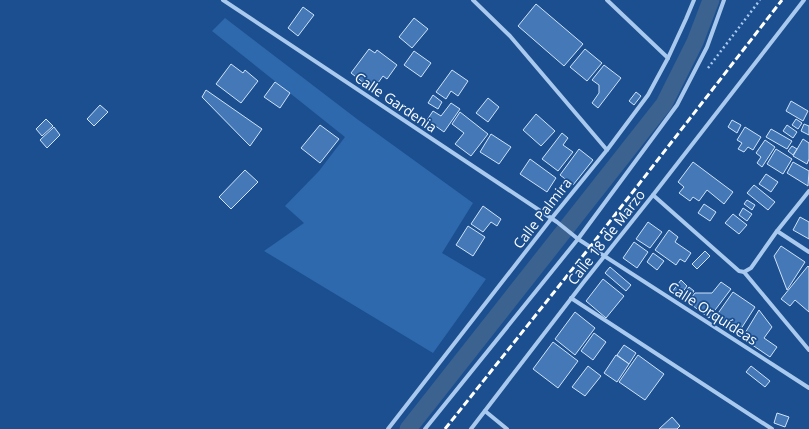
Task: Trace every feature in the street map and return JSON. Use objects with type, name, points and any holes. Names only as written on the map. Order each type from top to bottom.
[{"type":"street","name":"Calle Gardenia","points":[[223,0],[557,222],[576,238]]},
{"type":"street","points":[[473,0],[510,36],[607,150]]},
{"type":"street","points":[[607,0],[668,58]]},
{"type":"street","name":"Calle Palmira","points":[[388,429],[551,219],[607,150],[648,95],[668,58],[694,0]]},
{"type":"street","points":[[425,429],[576,238],[677,105],[707,47],[724,0]]},
{"type":"street","name":"Calle 18 de Marzo","points":[[772,429],[571,298],[804,0]]},
{"type":"street","points":[[744,272],[751,268],[777,231],[809,191]]},
{"type":"street","points":[[653,195],[739,271],[744,272],[809,350]]},
{"type":"street","points":[[777,231],[809,252]]},
{"type":"street","name":"Calle Orquídeas","points":[[576,238],[809,388]]},
{"type":"street","points":[[471,429],[571,298]]},
{"type":"street","points":[[485,411],[508,429]]},
{"type":"path","points":[[707,69],[760,0]]},
{"type":"shaded area","points":[[225,18],[357,119],[473,203],[442,253],[486,279],[433,353],[264,251],[304,223],[285,206],[319,171],[345,137],[212,31]]},
{"type":"building","points":[[536,4],[583,44],[564,66],[518,26]]},
{"type":"building","points":[[303,7],[314,15],[298,36],[288,28]]},
{"type":"building","points":[[414,18],[428,29],[412,48],[399,37]]},
{"type":"building","points":[[369,49],[375,53],[377,50],[397,65],[387,79],[383,76],[373,90],[351,73]]},
{"type":"building","points":[[585,49],[602,63],[587,81],[570,67]]},
{"type":"building","points":[[414,51],[431,63],[421,77],[404,65]]},
{"type":"building","points":[[231,64],[243,73],[245,70],[258,81],[241,103],[216,84]]},
{"type":"building","points":[[604,65],[621,78],[598,108],[592,103],[599,93],[599,85],[592,80]]},
{"type":"building","points":[[452,70],[468,81],[458,96],[451,91],[446,99],[436,92]]},
{"type":"building","points":[[275,82],[290,93],[280,108],[264,97]]},
{"type":"building","points":[[206,90],[262,129],[250,146],[202,97]]},
{"type":"building","points":[[636,92],[641,96],[634,105],[629,101]]},
{"type":"building","points":[[433,95],[442,102],[438,109],[428,103]]},
{"type":"building","points":[[488,98],[499,107],[488,122],[476,113]]},
{"type":"building","points":[[791,101],[808,111],[803,121],[786,111]]},
{"type":"building","points":[[451,103],[460,109],[444,132],[427,120],[433,111],[441,116]]},
{"type":"building","points":[[100,105],[108,112],[94,126],[87,119]]},
{"type":"building","points":[[460,112],[488,134],[471,156],[455,144],[464,133],[452,124]]},
{"type":"building","points":[[536,114],[555,131],[541,146],[523,130]]},
{"type":"building","points":[[46,119],[53,126],[42,136],[36,129]]},
{"type":"building","points":[[796,119],[802,123],[798,129],[792,125]]},
{"type":"building","points":[[732,120],[741,125],[737,133],[728,127]]},
{"type":"building","points":[[804,124],[809,126],[809,135],[801,131]]},
{"type":"building","points":[[320,125],[339,139],[320,163],[301,148]]},
{"type":"building","points":[[787,125],[797,132],[793,138],[783,131]]},
{"type":"building","points":[[54,127],[60,135],[47,148],[40,140]]},
{"type":"building","points":[[745,127],[761,137],[753,150],[748,147],[744,152],[738,149],[742,143],[737,140]]},
{"type":"building","points":[[771,129],[792,141],[787,149],[766,137]]},
{"type":"building","points":[[562,133],[568,138],[563,145],[573,152],[558,171],[542,159]]},
{"type":"building","points":[[491,134],[511,147],[499,164],[480,152]]},
{"type":"building","points":[[803,139],[809,143],[809,159],[807,164],[793,156]]},
{"type":"building","points":[[765,140],[775,147],[762,167],[757,163],[761,157],[756,153]]},
{"type":"building","points":[[792,146],[797,149],[793,155],[788,151]]},
{"type":"building","points":[[579,149],[593,160],[573,185],[560,175]]},
{"type":"building","points":[[776,149],[792,159],[783,174],[767,164]]},
{"type":"building","points":[[530,159],[556,178],[547,192],[520,174]]},
{"type":"building","points":[[693,162],[733,192],[724,204],[707,190],[699,201],[693,197],[690,201],[679,193],[684,187],[678,182]]},
{"type":"building","points":[[793,162],[809,171],[808,186],[787,173]]},
{"type":"building","points":[[245,170],[258,182],[231,209],[219,197]]},
{"type":"building","points":[[766,174],[778,182],[771,192],[759,184]]},
{"type":"building","points":[[754,185],[775,202],[768,210],[747,193]]},
{"type":"building","points":[[747,200],[755,205],[752,210],[744,204]]},
{"type":"building","points":[[704,204],[716,212],[710,221],[698,213]]},
{"type":"building","points":[[483,206],[501,219],[497,226],[491,222],[483,232],[471,224]]},
{"type":"building","points":[[743,208],[752,214],[747,221],[739,215]]},
{"type":"building","points":[[733,214],[747,225],[739,234],[725,223]]},
{"type":"building","points":[[800,217],[809,222],[809,239],[793,230]]},
{"type":"building","points":[[648,222],[662,232],[650,248],[636,239]]},
{"type":"building","points":[[468,226],[485,237],[473,256],[456,245]]},
{"type":"building","points":[[669,230],[678,237],[675,242],[691,253],[685,262],[680,259],[676,265],[655,250]]},
{"type":"building","points":[[634,242],[648,252],[637,268],[623,258]]},
{"type":"building","points":[[781,246],[805,262],[787,290],[774,256]]},
{"type":"building","points":[[705,251],[710,256],[697,269],[692,264]]},
{"type":"building","points":[[653,253],[664,261],[657,270],[647,262]]},
{"type":"building","points":[[808,266],[809,312],[795,300],[790,306],[781,299]]},
{"type":"building","points":[[610,267],[631,285],[626,291],[605,273]]},
{"type":"building","points":[[603,279],[624,296],[606,318],[586,301]]},
{"type":"building","points":[[681,280],[687,286],[679,297],[672,292]]},
{"type":"building","points":[[721,282],[731,289],[709,318],[688,302],[695,293],[712,293]]},
{"type":"building","points":[[689,287],[694,291],[688,299],[683,295]]},
{"type":"building","points":[[733,292],[755,307],[737,335],[714,319]]},
{"type":"building","points":[[759,310],[772,327],[764,338],[777,347],[770,357],[742,338]]},
{"type":"building","points":[[575,312],[595,328],[575,355],[555,339]]},
{"type":"building","points":[[594,333],[606,342],[593,360],[581,351]]},
{"type":"building","points":[[553,342],[578,361],[558,388],[533,369]]},
{"type":"building","points":[[624,345],[636,353],[629,364],[617,355]]},
{"type":"building","points":[[616,355],[629,364],[617,382],[604,373]]},
{"type":"building","points":[[638,355],[664,374],[645,400],[619,382]]},
{"type":"building","points":[[588,366],[601,376],[585,396],[572,387]]},
{"type":"building","points":[[751,366],[770,381],[765,387],[746,372]]},
{"type":"building","points":[[777,413],[789,417],[785,427],[774,423]]},
{"type":"building","points":[[672,417],[680,426],[677,429],[659,429]]},
{"type":"waterway","points":[[408,429],[664,104],[695,42],[711,0]]},
{"type":"railway","points":[[445,429],[590,247],[782,0]]}]
